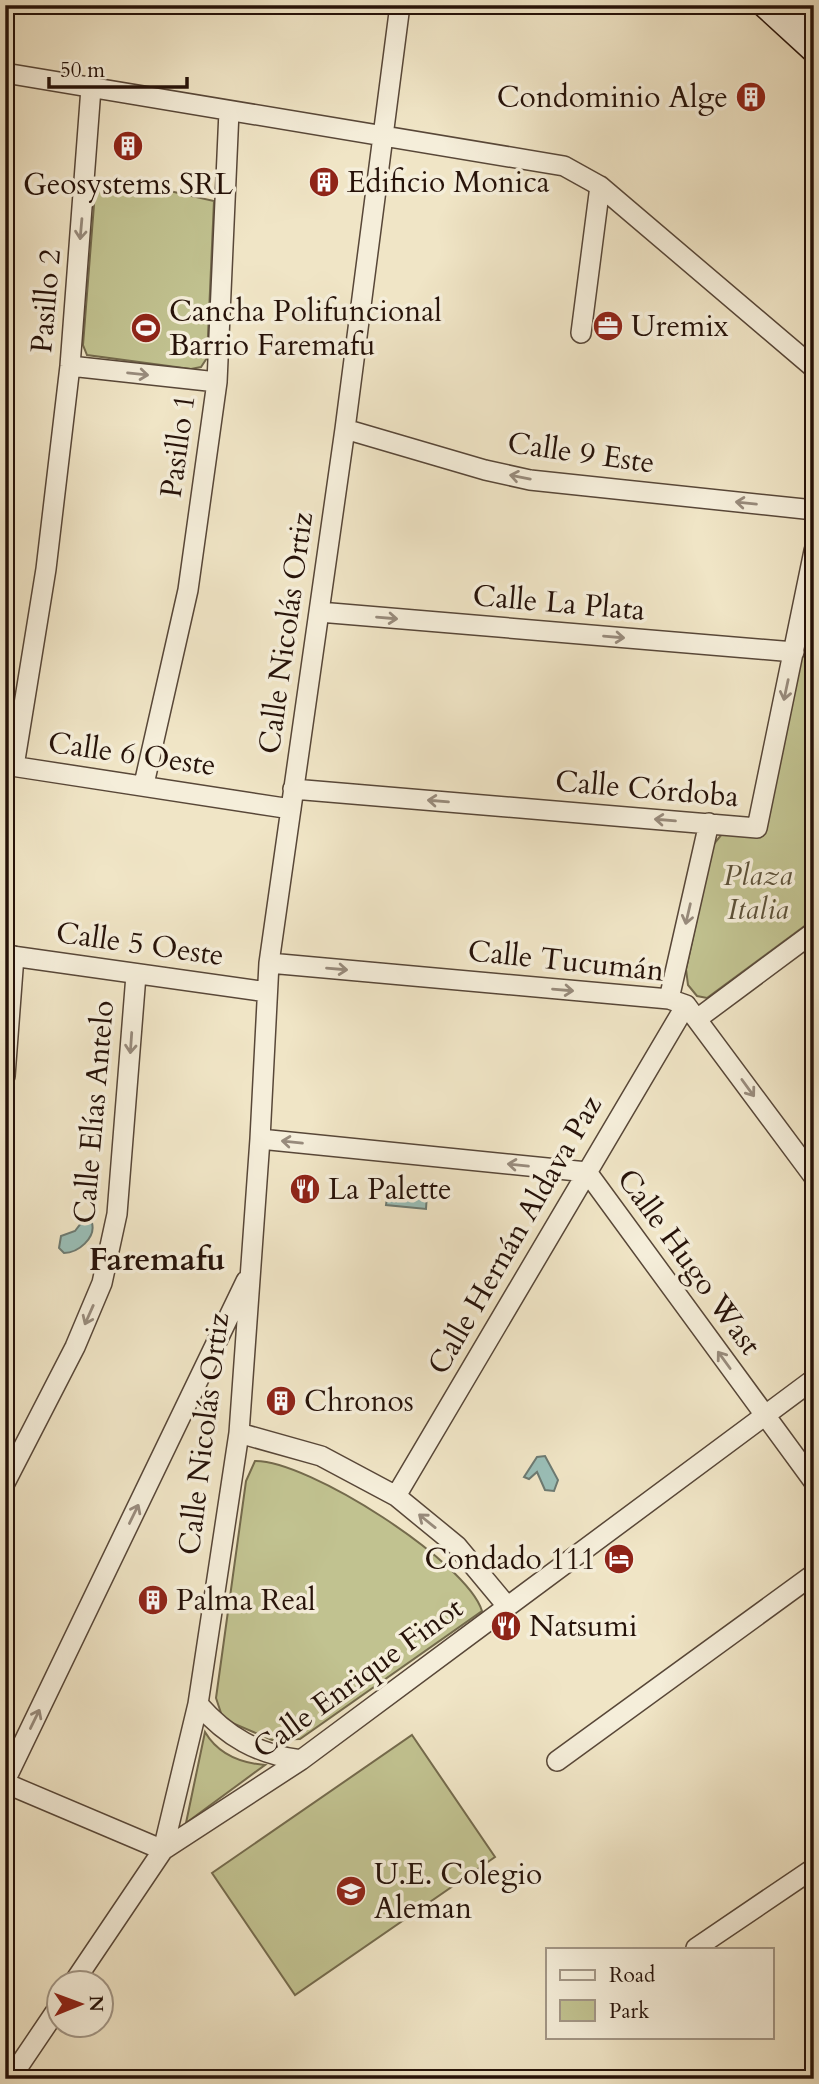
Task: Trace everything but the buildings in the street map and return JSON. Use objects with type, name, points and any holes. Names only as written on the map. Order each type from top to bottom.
[{"type":"main road","points":[[766,5],[814,49]]},
{"type":"main road","points":[[797,5],[814,21]]},
{"type":"street","name":"Calle Nicolás Ortiz","points":[[163,1850],[198,1704],[239,1433],[260,1139],[269,963],[345,429],[400,5]]},
{"type":"street","points":[[5,73],[564,166],[600,186],[814,368]]},
{"type":"street","name":"Pasillo 2","points":[[9,766],[46,569],[70,366],[91,88]]},
{"type":"street","name":"Pasillo 1","points":[[144,784],[188,590],[217,382],[229,111]]},
{"type":"street","points":[[581,333],[600,186]]},
{"type":"street","points":[[70,366],[217,382]]},
{"type":"street","name":"Calle 9 Este","points":[[345,429],[485,470],[530,480],[814,510]]},
{"type":"street","name":"Calle Córdoba","points":[[292,799],[757,828],[814,551]]},
{"type":"street","name":"Calle La Plata","points":[[319,612],[794,652]]},
{"type":"street","name":"Calle 6 Oeste","points":[[9,766],[144,784],[292,799]]},
{"type":"street","points":[[709,823],[684,1007],[814,1177]]},
{"type":"street","name":"Calle Hernán Aldava Paz","points":[[396,1496],[684,1007],[814,932]]},
{"type":"street","points":[[5,1076],[10,956]]},
{"type":"street","name":"Calle 5 Oeste","points":[[10,956],[267,992]]},
{"type":"street","name":"Calle Tucumán","points":[[269,963],[684,1007]]},
{"type":"street","name":"Calle Elías Antelo","points":[[5,1483],[75,1347],[102,1283],[117,1214],[136,975]]},
{"type":"street","name":"Calle Hugo Wast","points":[[260,1139],[587,1172],[814,1482]]},
{"type":"street","name":"Calle Nicolás Ortiz","points":[[5,1782],[251,1271]]},
{"type":"street","name":"Calle Enrique Finot","points":[[84,1968],[163,1850],[301,1760],[814,1379]]},
{"type":"street","points":[[239,1433],[321,1456],[396,1496],[457,1546],[507,1606]]},
{"type":"street","points":[[557,1761],[814,1574]]},
{"type":"street","points":[[198,1704],[233,1738],[265,1753],[301,1760]]},
{"type":"street","points":[[5,1782],[163,1850]]},
{"type":"street","points":[[696,1948],[814,1868]]},
{"type":"street","points":[[10,2079],[46,2026]]},
{"type":"green space","points":[[96,179],[143,185],[214,201],[207,358],[201,367],[191,369],[87,355],[83,345]]},
{"type":"green space","name":"Plaza Italia","points":[[814,596],[814,919],[707,998],[697,996],[688,985],[686,969],[713,845],[722,834],[752,837]]},
{"type":"green space","points":[[255,1461],[279,1465],[311,1477],[383,1517],[448,1567],[470,1590],[482,1611],[300,1739],[272,1740],[223,1719],[216,1698],[246,1481]]},
{"type":"green space","points":[[205,1732],[216,1746],[230,1756],[265,1765],[186,1823]]},
{"type":"green space","points":[[412,1735],[495,1857],[295,1995],[212,1873]]},
{"type":"water","points":[[388,1190],[427,1194],[426,1209],[386,1205]]},
{"type":"water","points":[[86,1221],[92,1223],[93,1229],[89,1239],[75,1250],[64,1253],[59,1248],[61,1236],[75,1231]]},
{"type":"water","points":[[545,1456],[558,1480],[554,1491],[545,1490],[537,1472],[529,1479],[524,1477],[537,1457]]},
{"type":"place","name":"Condominio Alge","points":[[751,97]]},
{"type":"place","name":"Geosystems SRL","points":[[128,146]]},
{"type":"place","name":"Edificio Monica","points":[[324,182]]},
{"type":"place","name":"Uremix","points":[[608,326]]},
{"type":"place","name":"Cancha Polifuncional Barrio Faremafu","points":[[146,328]]},
{"type":"place","name":"La Palette","points":[[305,1189]]},
{"type":"place","name":"Chronos","points":[[281,1401]]},
{"type":"place","name":"Condado 111","points":[[619,1559]]},
{"type":"place","name":"Palma Real","points":[[153,1600]]},
{"type":"place","name":"Natsumi","points":[[506,1626]]},
{"type":"place","name":"U.E. Colegio Aleman","points":[[351,1891]]},
{"type":"district","name":"Faremafu","points":[[157,1260]]}]
